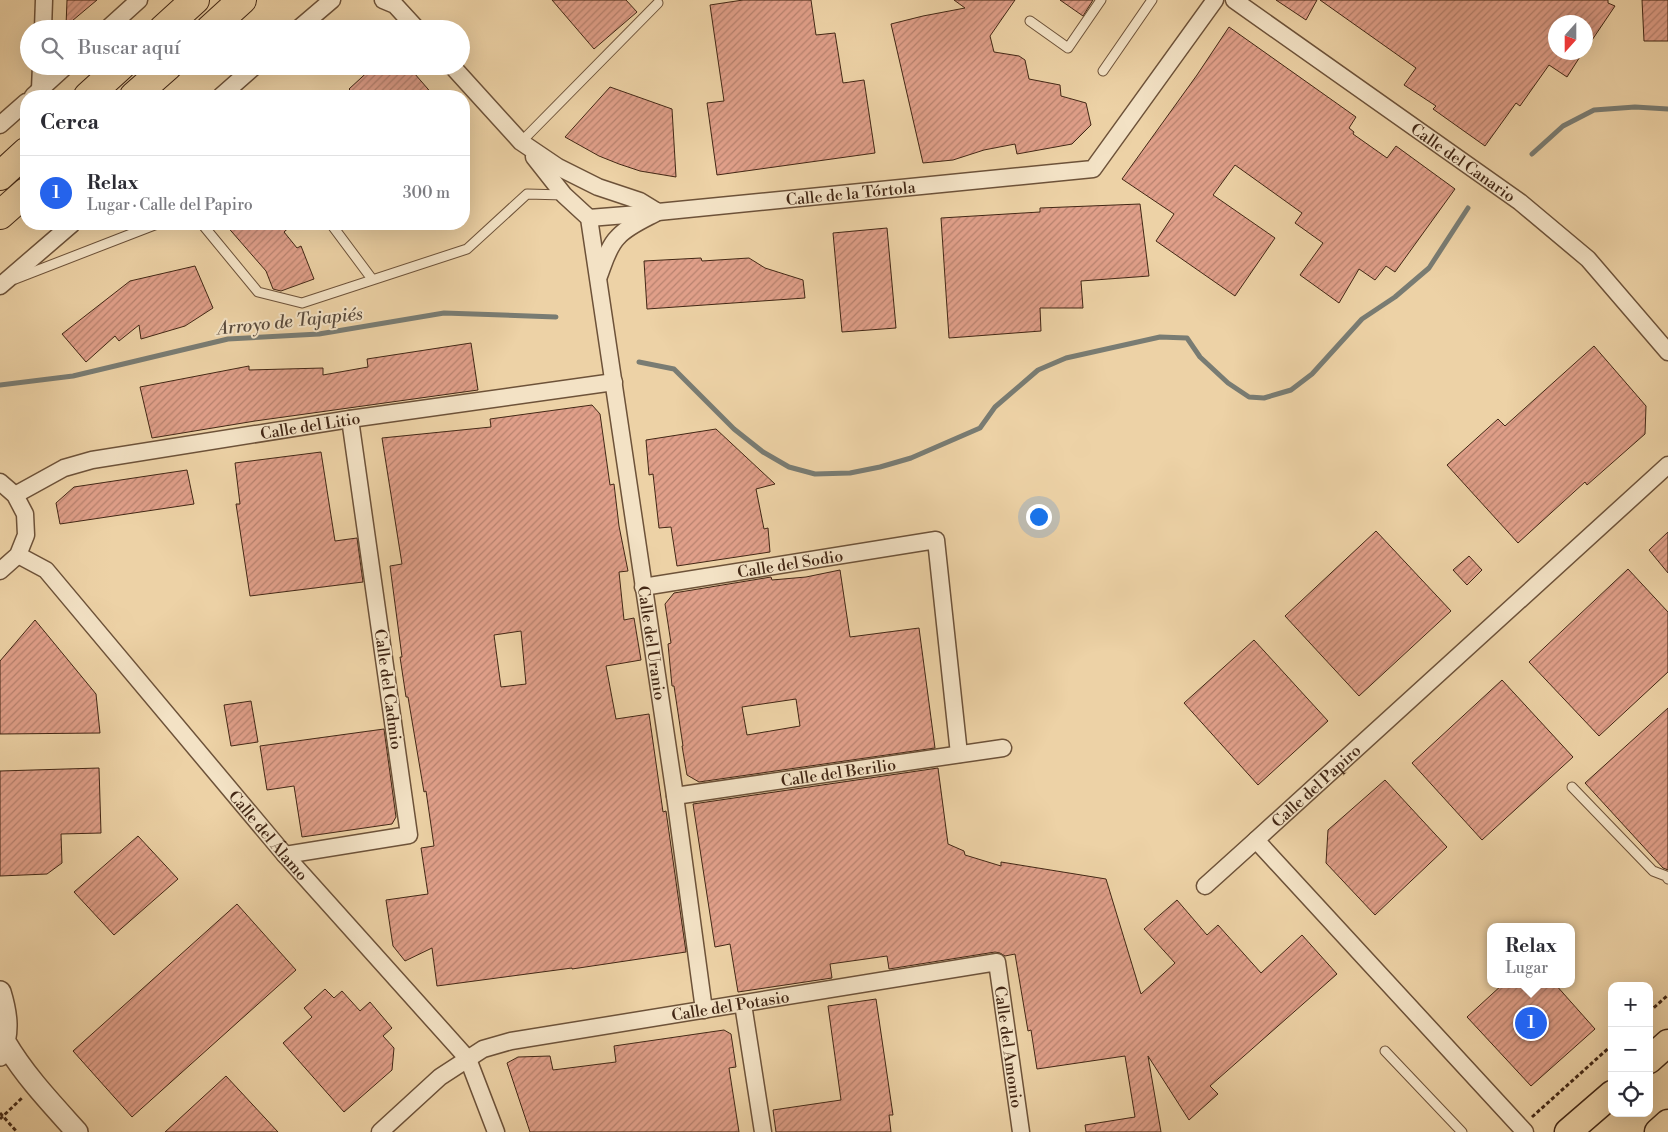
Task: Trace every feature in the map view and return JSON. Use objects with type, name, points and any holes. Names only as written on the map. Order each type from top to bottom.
[{"type":"highway","points":[[173,20],[195,0]]},
{"type":"highway","points":[[220,20],[242,0]]},
{"type":"highway","points":[[95,90],[111,75]]},
{"type":"highway","points":[[141,90],[158,75]]},
{"type":"highway","points":[[0,176],[20,158]]},
{"type":"highway","points":[[0,215],[20,197]]},
{"type":"main road","points":[[1653,1057],[1668,1044]]},
{"type":"main road","points":[[1568,1132],[1608,1097]]},
{"type":"main road","points":[[1658,1132],[1668,1123]]},
{"type":"street","points":[[43,20],[44,0]]},
{"type":"street","points":[[117,20],[139,0]]},
{"type":"street","points":[[309,20],[332,0]]},
{"type":"street","name":"Calle de la Tórtola","points":[[589,218],[1093,170],[1215,0]]},
{"type":"street","name":"Calle del Canario","points":[[1234,0],[1520,202],[1588,259],[1668,352]]},
{"type":"street","points":[[391,2],[408,20]]},
{"type":"street","points":[[37,90],[39,75]]},
{"type":"street","points":[[39,90],[56,75]]},
{"type":"street","points":[[236,89],[248,75]]},
{"type":"street","points":[[460,75],[521,142],[564,194],[589,218]]},
{"type":"street","points":[[0,126],[20,108]]},
{"type":"street","points":[[521,142],[558,167],[598,187],[640,201],[658,212],[618,236],[607,254],[599,278]]},
{"type":"street","name":"Calle del Uranio","points":[[589,218],[675,796],[704,1010]]},
{"type":"street","points":[[1,285],[65,230]]},
{"type":"street","name":"Calle del Litio","points":[[15,495],[64,468],[92,460],[350,419],[614,382]]},
{"type":"street","name":"Calle del Cadmio","points":[[285,855],[410,835],[350,419]]},
{"type":"street","name":"Calle del Papiro","points":[[1523,1130],[1256,840],[1668,465]]},
{"type":"street","points":[[0,482],[15,495],[25,514],[26,535],[18,555],[0,571]]},
{"type":"street","name":"Calle del Sodio","points":[[643,587],[936,540],[958,754]]},
{"type":"street","name":"Calle del Álamo","points":[[18,555],[46,570],[285,855],[468,1059],[496,1132]]},
{"type":"street","name":"Calle del Berilio","points":[[675,796],[1003,748]]},
{"type":"street","points":[[1205,886],[1256,840]]},
{"type":"street","name":"Calle del Potasio","points":[[380,1132],[440,1077],[483,1049],[511,1041],[997,962]]},
{"type":"street","name":"Calle del Amonio","points":[[997,962],[1021,1132]]},
{"type":"street","points":[[0,992],[6,1014],[3,1049],[16,1061],[77,1132]]},
{"type":"street","points":[[743,1004],[762,1132]]},
{"type":"lane","points":[[1030,21],[1068,48],[1101,0]]},
{"type":"lane","points":[[1103,71],[1152,0]]},
{"type":"lane","points":[[521,142],[658,3]]},
{"type":"lane","points":[[207,230],[258,292],[302,303],[467,249],[527,194],[564,194]]},
{"type":"lane","points":[[1,285],[142,230]]},
{"type":"lane","points":[[335,230],[372,279]]},
{"type":"lane","points":[[1572,787],[1653,872],[1668,879]]},
{"type":"lane","points":[[1385,1051],[1462,1132]]},
{"type":"path","points":[[1653,1008],[1668,995]]},
{"type":"path","points":[[1523,1130],[1608,1049]]},
{"type":"path","points":[[17,1132],[1,1116],[35,1085]]},
{"type":"building","points":[[67,0],[97,0],[73,20],[66,20]]},
{"type":"building","points":[[552,0],[626,0],[637,12],[594,49]]},
{"type":"building","points":[[743,0],[811,0],[816,35],[835,33],[843,83],[864,80],[875,153],[717,175],[707,103],[724,101],[710,5]]},
{"type":"building","points":[[954,0],[1015,0],[990,36],[994,52],[1019,56],[1025,60],[1029,79],[1060,85],[1061,96],[1086,103],[1091,125],[1072,144],[1017,154],[1015,144],[984,150],[953,160],[923,163],[891,24],[965,8]]},
{"type":"building","points":[[1060,0],[1093,0],[1083,16]]},
{"type":"building","points":[[1276,0],[1317,0],[1306,20]]},
{"type":"building","points":[[1320,0],[1608,0],[1608,3],[1615,6],[1593,39],[1593,15],[1548,15],[1548,60],[1578,60],[1567,77],[1549,65],[1520,106],[1516,103],[1485,146],[1433,109],[1436,106],[1404,85],[1416,68]]},
{"type":"building","points":[[1642,0],[1668,0],[1668,41],[1644,41]]},
{"type":"building","points":[[1229,27],[1356,117],[1349,128],[1354,132],[1353,134],[1387,158],[1396,146],[1455,189],[1395,272],[1386,266],[1375,280],[1359,269],[1339,303],[1300,275],[1323,243],[1295,223],[1302,213],[1235,165],[1213,195],[1275,238],[1235,296],[1156,241],[1174,214],[1122,179]]},
{"type":"building","points":[[364,75],[416,75],[429,90],[350,90]]},
{"type":"building","points":[[610,87],[672,109],[676,177],[640,171],[619,164],[599,156],[565,137]]},
{"type":"building","points":[[1140,204],[1149,276],[1081,281],[1083,308],[1040,308],[1041,331],[949,338],[941,218],[1040,212],[1040,208]]},
{"type":"building","points":[[887,228],[896,328],[842,332],[833,233]]},
{"type":"building","points":[[230,230],[286,230],[284,232],[297,248],[301,246],[314,279],[281,291],[273,289],[266,271]]},
{"type":"building","points":[[701,258],[702,261],[749,258],[765,268],[803,280],[805,298],[647,309],[644,261]]},
{"type":"building","points":[[195,266],[213,308],[185,326],[141,339],[139,325],[119,341],[115,336],[86,362],[62,334],[130,281]]},
{"type":"building","points":[[471,343],[478,390],[255,421],[152,438],[140,387],[249,366],[249,370],[323,368],[323,375],[368,367],[367,359]]},
{"type":"building","points":[[1594,346],[1646,406],[1645,434],[1587,485],[1585,482],[1518,543],[1447,465],[1498,419],[1505,426]]},
{"type":"building","points":[[592,405],[600,414],[610,485],[614,484],[619,526],[628,571],[619,572],[624,620],[634,618],[641,660],[606,666],[616,719],[649,714],[663,812],[666,811],[686,952],[437,986],[432,948],[405,961],[393,946],[386,900],[428,894],[421,848],[434,846],[426,791],[424,792],[400,657],[402,657],[390,566],[402,564],[382,438],[491,427],[490,419]],"holes":[[[521,631],[526,684],[501,687],[494,635]]]},
{"type":"building","points":[[716,429],[775,484],[756,489],[764,529],[768,528],[770,552],[677,566],[671,527],[659,528],[653,474],[649,475],[646,440]]},
{"type":"building","points":[[321,452],[335,541],[357,538],[363,582],[250,596],[236,504],[240,504],[235,463]]},
{"type":"building","points":[[187,470],[194,504],[60,524],[56,503],[74,487]]},
{"type":"building","points":[[1376,531],[1451,611],[1359,696],[1285,616]]},
{"type":"building","points":[[1668,532],[1668,573],[1649,550]]},
{"type":"building","points":[[1469,556],[1482,570],[1467,585],[1453,570]]},
{"type":"building","points":[[1628,569],[1668,612],[1668,672],[1599,736],[1529,662]]},
{"type":"building","points":[[840,570],[850,637],[919,628],[935,748],[699,782],[687,775],[674,686],[672,686],[668,644],[671,643],[665,604],[674,593],[771,577],[772,580],[806,577]],"holes":[[[796,699],[800,726],[747,735],[742,707]]]},
{"type":"building","points":[[35,620],[96,694],[100,733],[0,734],[0,661]]},
{"type":"building","points":[[1254,640],[1328,721],[1258,785],[1184,703]]},
{"type":"building","points":[[1502,680],[1573,757],[1482,840],[1412,763]]},
{"type":"building","points":[[251,701],[258,742],[231,746],[224,705]]},
{"type":"building","points":[[1668,708],[1668,870],[1663,868],[1585,783]]},
{"type":"building","points":[[384,729],[396,817],[392,824],[302,837],[294,786],[267,790],[260,746]]},
{"type":"building","points":[[99,768],[101,833],[61,834],[62,863],[47,874],[0,876],[0,771]]},
{"type":"building","points":[[938,768],[948,844],[964,851],[965,855],[1001,866],[1001,862],[1106,879],[1141,994],[1175,963],[1144,929],[1177,900],[1207,935],[1218,925],[1261,973],[1302,935],[1337,974],[1210,1086],[1218,1094],[1189,1120],[1148,1056],[1161,1132],[1086,1132],[1085,1125],[1135,1117],[1125,1056],[1037,1069],[1031,1030],[1028,1031],[1015,954],[1005,956],[995,952],[889,969],[887,956],[830,964],[832,978],[738,992],[730,944],[715,947],[693,804]]},
{"type":"building","points":[[1385,780],[1447,847],[1375,915],[1326,863],[1328,830]]},
{"type":"building","points":[[138,836],[178,879],[114,935],[74,892]]},
{"type":"building","points":[[237,904],[296,970],[132,1117],[73,1051]]},
{"type":"building","points":[[1499,988],[1559,988],[1595,1029],[1531,1086],[1467,1017]]},
{"type":"building","points":[[325,989],[334,998],[342,991],[360,1011],[370,1002],[392,1028],[383,1036],[394,1048],[392,1070],[344,1112],[283,1043],[312,1017],[304,1008]]},
{"type":"building","points":[[876,999],[893,1115],[889,1115],[891,1132],[776,1132],[773,1110],[841,1100],[828,1006]]},
{"type":"building","points":[[724,1030],[731,1034],[736,1067],[729,1068],[739,1132],[530,1132],[507,1063],[518,1057],[550,1056],[553,1070],[616,1062],[614,1046]]},
{"type":"building","points":[[226,1076],[278,1132],[165,1132]]},
{"type":"waterway","name":"Arroyo de Tajapiés","points":[[1532,154],[1563,126],[1594,110],[1635,107],[1668,109]]},
{"type":"waterway","name":"Arroyo de Tajapiés","points":[[639,362],[674,369],[734,429],[763,452],[789,467],[815,474],[850,473],[911,458],[980,428],[995,407],[1038,370],[1066,358],[1160,337],[1187,338],[1200,357],[1228,383],[1249,397],[1264,398],[1291,390],[1312,374],[1362,319],[1395,297],[1429,268],[1468,208]]},
{"type":"waterway","name":"Arroyo de Tajapiés","points":[[0,385],[73,376],[228,339],[319,334],[444,313],[556,317]]},
{"type":"place","name":"Relax","points":[[1531,1023]]}]
